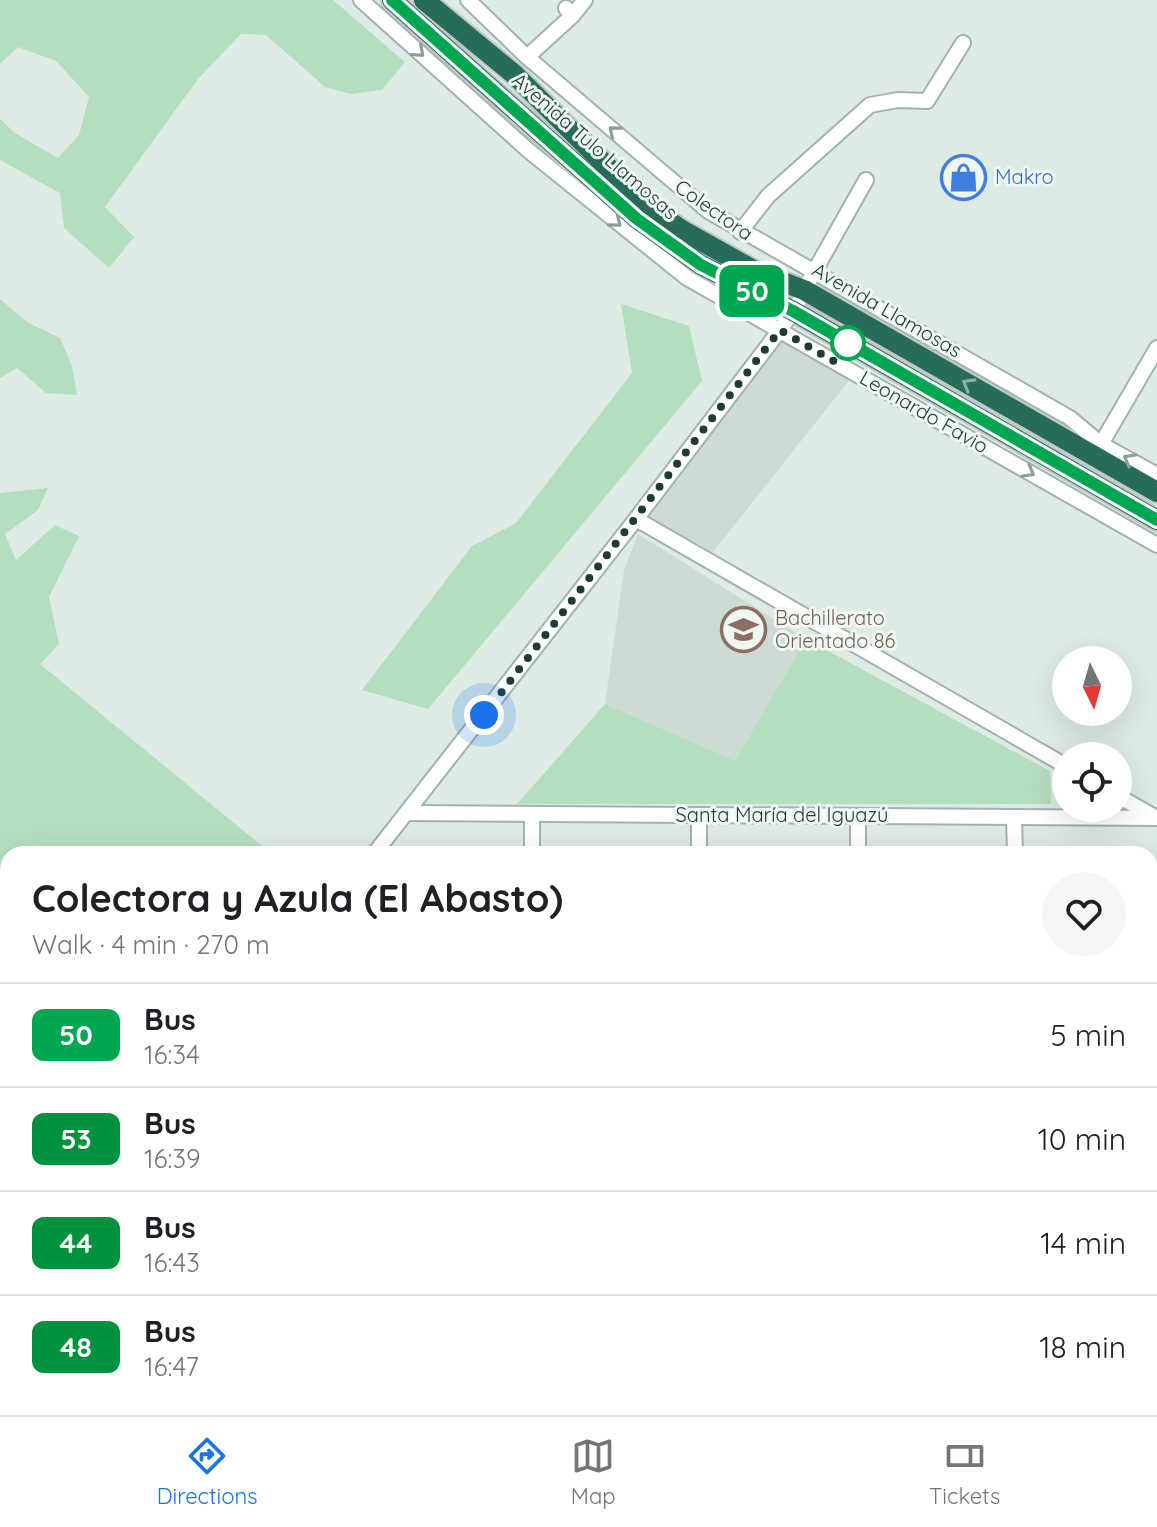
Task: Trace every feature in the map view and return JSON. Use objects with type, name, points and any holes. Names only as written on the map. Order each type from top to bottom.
[{"type":"highway","name":"Avenida Tulo Llamosas","points":[[392,0],[474,88],[637,219],[701,265],[793,311],[1157,520]]},
{"type":"highway","name":"Avenida Llamosas","points":[[424,0],[515,75],[642,201],[680,229],[757,272],[809,281],[1157,492]]},
{"type":"street","name":"Leonardo Favio","points":[[361,0],[474,88],[574,188],[687,278],[1157,545]]},
{"type":"street","name":"Colectora","points":[[468,0],[527,57],[708,211],[809,281],[1070,418],[1101,444],[1157,475]]},
{"type":"street","points":[[527,57],[569,12],[585,0]]},
{"type":"street","points":[[740,232],[768,196],[870,105],[898,100],[927,101],[963,43]]},
{"type":"street","points":[[383,846],[780,330],[866,180]]},
{"type":"street","points":[[1101,444],[1157,348]]},
{"type":"street","points":[[636,519],[1052,758]]},
{"type":"street","points":[[1132,804],[1157,818]]},
{"type":"street","name":"Santa María del Iguazú","points":[[408,813],[1014,817],[1052,814]]},
{"type":"street","points":[[532,814],[532,846]]},
{"type":"street","points":[[699,815],[699,846]]},
{"type":"street","points":[[858,816],[858,846]]},
{"type":"street","points":[[1014,817],[1015,846]]},
{"type":"street","name":"Santa María del Iguazú","points":[[1132,817],[1157,818]]},
{"type":"shaded area","points":[[780,339],[851,378],[713,552],[649,517]]},
{"type":"shaded area","points":[[638,534],[806,639],[735,762],[605,704],[624,570]]},
{"type":"green space","points":[[0,0],[333,0],[405,62],[382,90],[351,94],[325,87],[266,35],[241,34],[198,79],[105,207],[134,237],[109,268],[64,228],[60,193],[0,160],[0,119],[15,133],[58,158],[79,135],[89,97],[56,61],[18,47],[0,64]]},
{"type":"green space","points":[[0,299],[27,322],[60,338],[72,366],[77,395],[46,393],[17,368],[0,378]]},
{"type":"green space","points":[[621,304],[689,326],[702,381],[428,709],[362,690],[472,546],[516,523],[632,373]]},
{"type":"green space","points":[[48,488],[38,510],[5,534],[16,560],[55,525],[79,536],[49,597],[59,644],[40,664],[262,846],[0,846],[0,493]]},
{"type":"green space","points":[[806,639],[1050,771],[1051,804],[517,804],[605,704],[735,761]]},
{"type":"bus line","name":"50","points":[[392,0],[637,219],[701,265],[793,311],[1157,520]]},
{"type":"place","name":"Makro","points":[[964,177]]},
{"type":"place","name":"Bachillerato Orientado 86","points":[[744,629]]},
{"type":"route","points":[[484,715],[780,330],[837,363],[848,343]]}]
